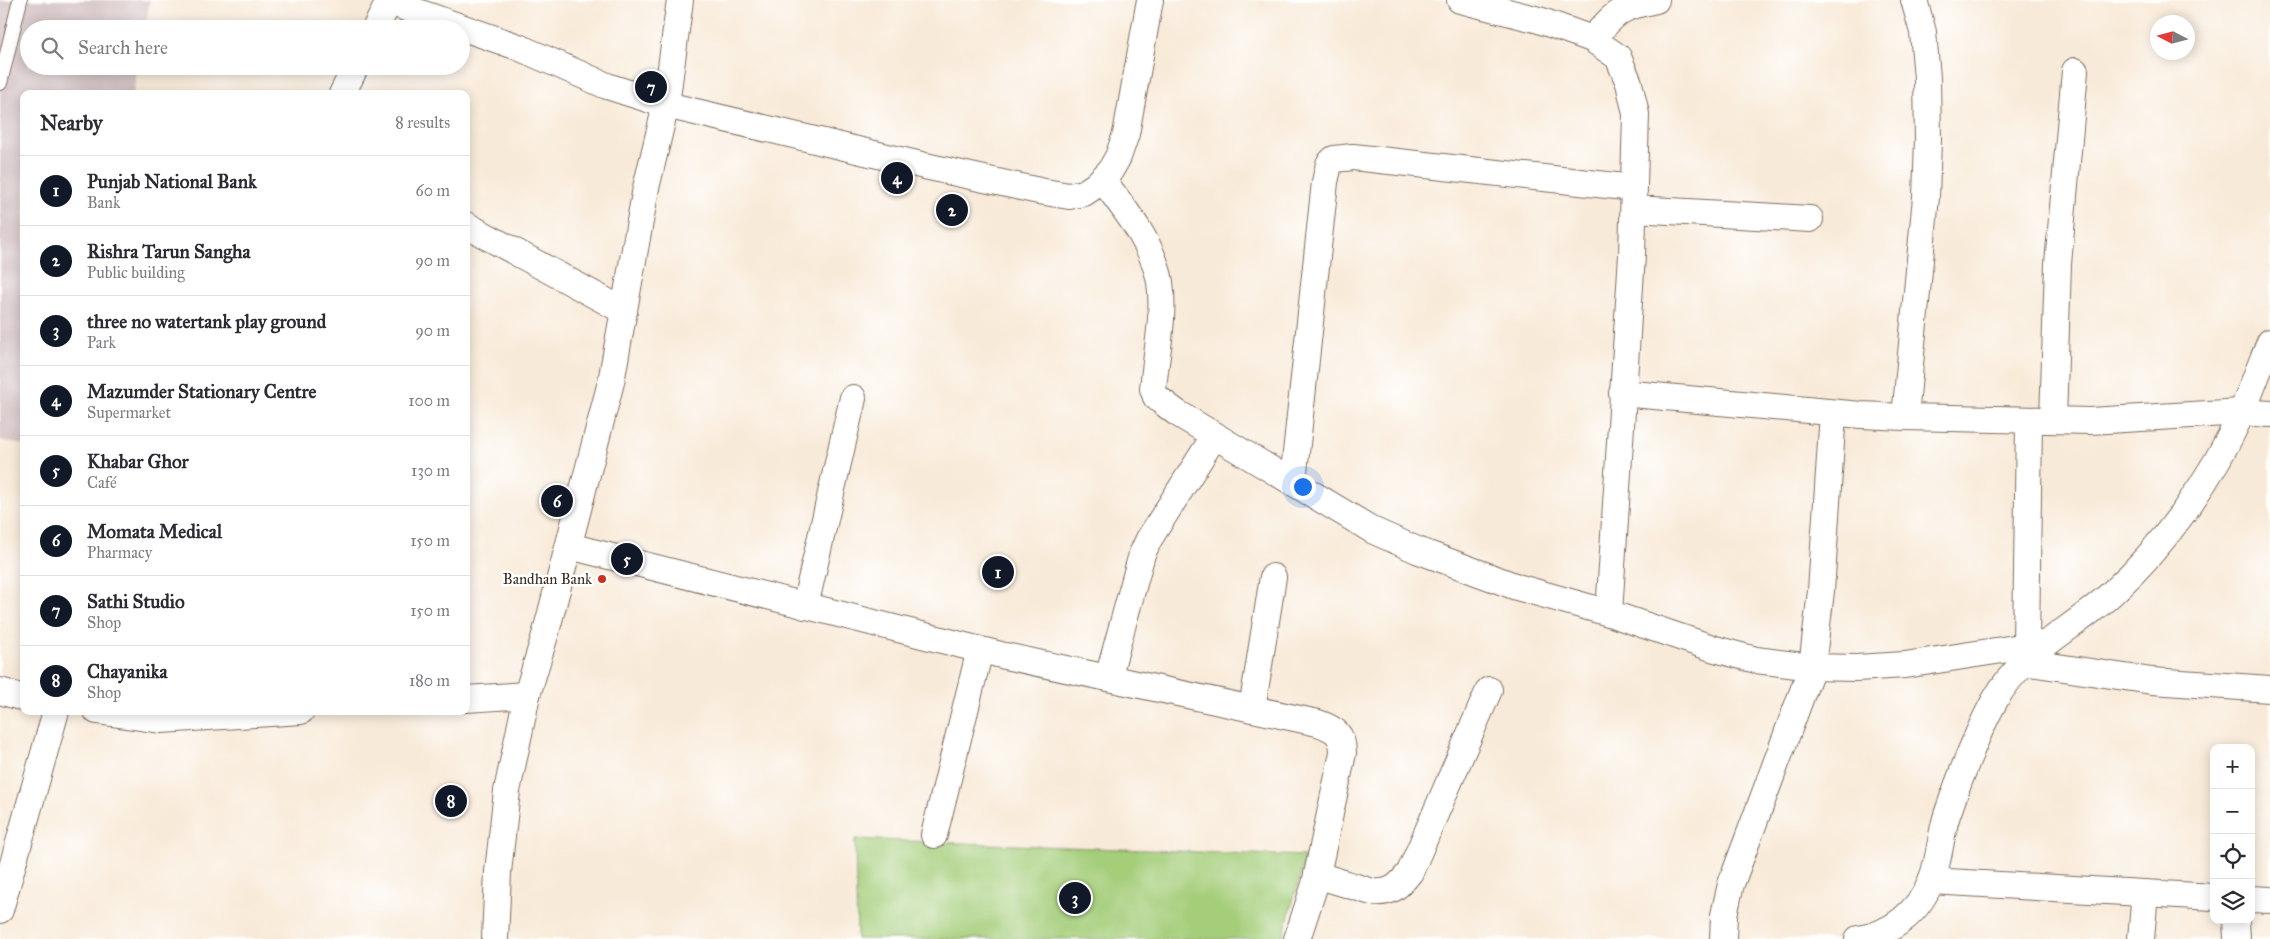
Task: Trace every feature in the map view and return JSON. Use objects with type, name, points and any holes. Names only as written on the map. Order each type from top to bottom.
[{"type":"street","points":[[495,939],[498,872],[507,790],[527,694],[546,632],[611,382],[646,188],[666,104],[680,0]]},
{"type":"street","points":[[470,30],[518,46],[607,86],[666,104],[1039,191],[1069,196],[1084,194],[1102,180],[1110,171],[1126,134],[1150,0]]},
{"type":"street","points":[[1460,0],[1539,20],[1592,38],[1618,57],[1629,83],[1636,114],[1634,199],[1609,612]]},
{"type":"street","points":[[1592,38],[1618,11],[1634,4],[1656,0]]},
{"type":"street","points":[[1905,417],[1926,197],[1928,140],[1927,78],[1923,32],[1914,0]]},
{"type":"street","points":[[379,20],[387,1],[442,20]]},
{"type":"street","points":[[2032,650],[2041,420],[2058,264],[2075,71]]},
{"type":"street","points":[[344,90],[352,75]]},
{"type":"street","points":[[1293,481],[1325,182],[1329,164],[1334,159],[1353,157],[1634,199],[1810,219]]},
{"type":"street","points":[[1102,180],[1138,228],[1160,281],[1161,308],[1153,388],[1156,397],[1177,413],[1374,531],[1417,550],[1517,587],[1609,612],[1716,649],[1756,660],[1812,667],[1856,668],[1905,665],[2032,650],[2152,681],[2270,689]]},
{"type":"street","points":[[470,227],[624,311]]},
{"type":"street","points":[[1866,938],[1888,931],[1902,921],[1917,905],[1931,881],[1946,817],[1981,728],[1996,699],[2032,650],[2110,595],[2168,532],[2210,475],[2242,412],[2270,342]]},
{"type":"street","points":[[1622,393],[1833,413],[1905,417],[2090,421],[2242,412],[2270,414]]},
{"type":"street","points":[[805,606],[853,398]]},
{"type":"street","points":[[1724,939],[1724,915],[1731,884],[1812,667],[1821,591],[1833,413]]},
{"type":"street","points":[[1108,678],[1142,554],[1149,539],[1215,435]]},
{"type":"street","points":[[569,546],[980,650],[1325,725],[1340,734],[1343,743],[1343,753],[1317,875],[1297,939]]},
{"type":"street","points":[[1252,709],[1272,577]]},
{"type":"street","points":[[934,835],[980,650]]},
{"type":"street","points":[[1317,875],[1381,893],[1392,890],[1400,884],[1410,872],[1489,690]]},
{"type":"street","points":[[470,699],[527,694]]},
{"type":"street","points":[[0,910],[55,715]]},
{"type":"street","points":[[1931,881],[2210,897]]},
{"type":"street","points":[[2141,939],[2145,893]]},
{"type":"street","points":[[2255,899],[2270,900]]},
{"type":"street","points":[[2236,924],[2237,939]]},
{"type":"lane","points":[[0,83],[20,0]]},
{"type":"shaded area","points":[[0,0],[150,0],[147,20],[20,20],[20,75],[136,75],[134,90],[20,90],[20,444],[0,440]]},
{"type":"green space","points":[[855,839],[1306,856],[1282,939],[857,939]]},
{"type":"place","name":"Sathi Studio","points":[[651,87]]},
{"type":"place","name":"Mazumder Stationary Centre","points":[[897,178]]},
{"type":"place","name":"Rishra Tarun Sangha","points":[[952,210]]},
{"type":"place","name":"Momata Medical","points":[[557,501]]},
{"type":"place","name":"Khabar Ghor","points":[[627,559]]},
{"type":"place","name":"Punjab National Bank","points":[[998,572]]},
{"type":"place","name":"Bandhan Bank","points":[[602,579]]},
{"type":"place","name":"Chayanika","points":[[451,801]]},
{"type":"place","name":"three no watertank play ground","points":[[1075,898]]}]
